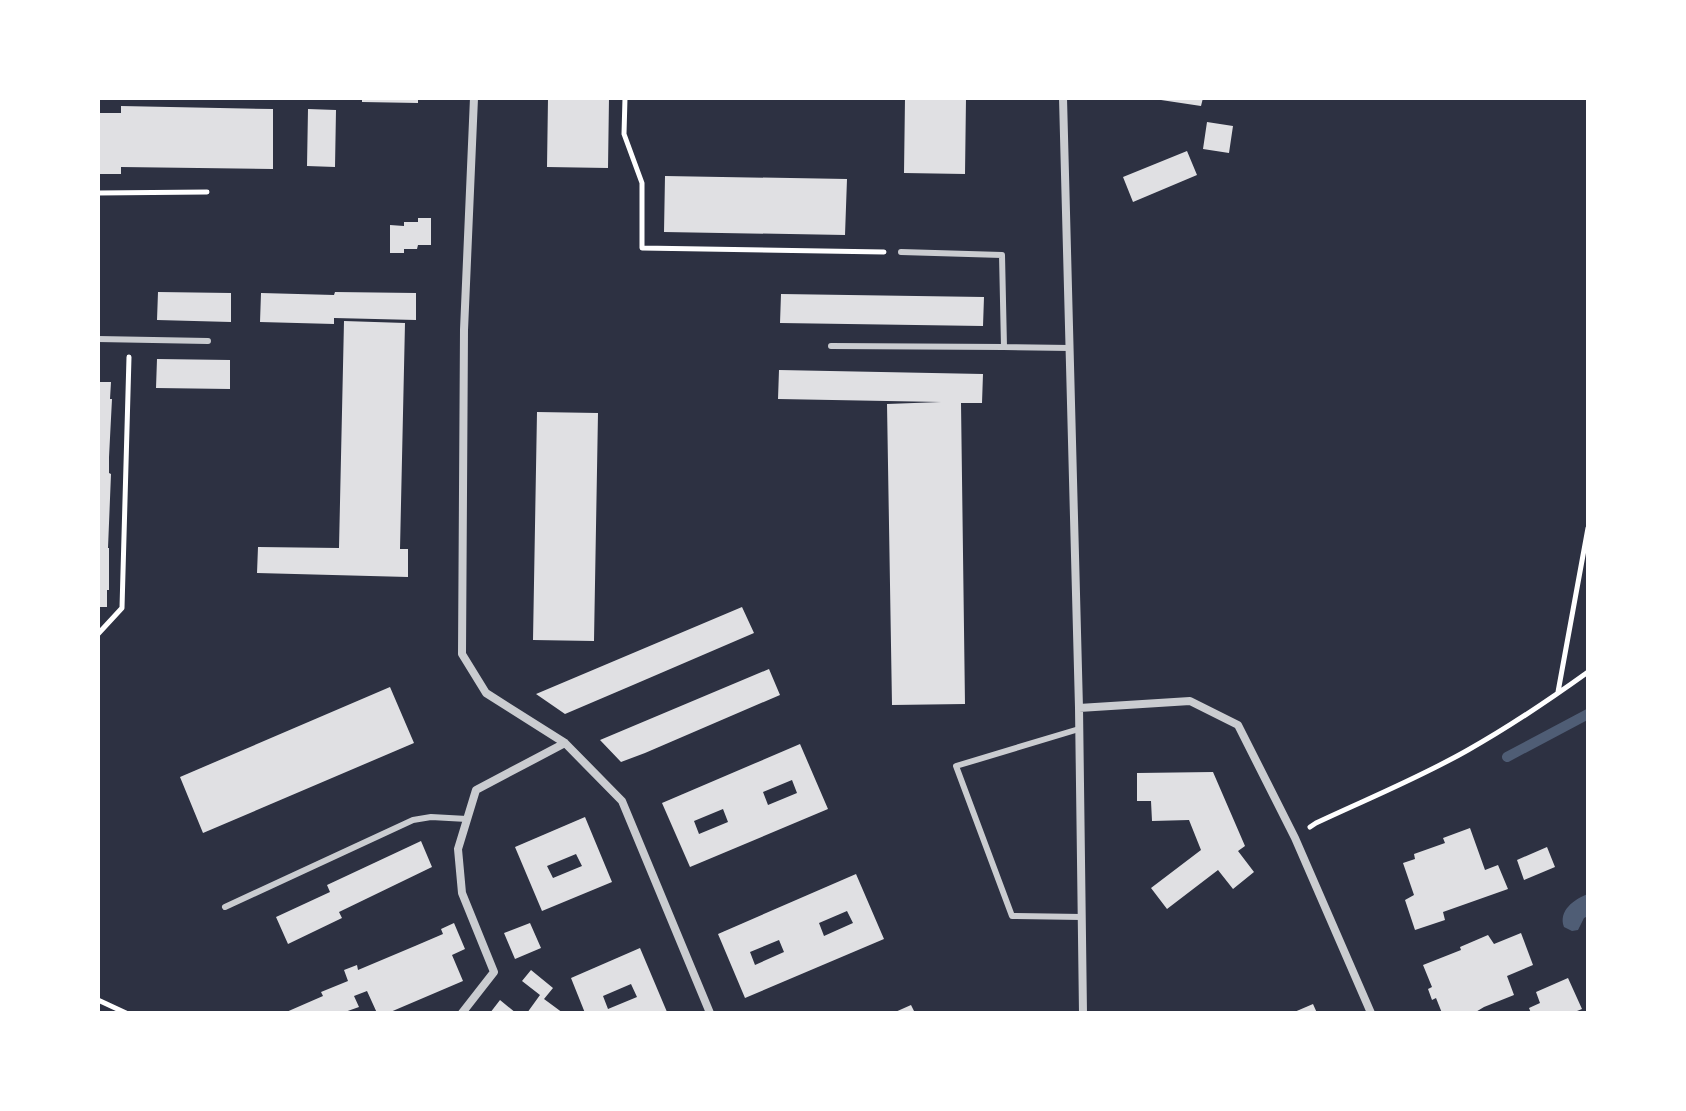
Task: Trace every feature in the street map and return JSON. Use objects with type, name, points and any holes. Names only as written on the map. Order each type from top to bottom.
[{"type":"street","points":[[474,98],[464,330],[462,654],[486,693],[565,743],[622,801],[710,1013]]},
{"type":"street","points":[[1063,98],[1079,708],[1083,1013]]},
{"type":"street","points":[[1079,708],[1190,701],[1238,725],[1295,838],[1371,1013]]},
{"type":"street","points":[[462,1013],[494,972],[462,893],[458,849],[476,790],[565,743]]},
{"type":"lane","points":[[901,252],[1002,255],[1004,347]]},
{"type":"lane","points":[[98,339],[208,341]]},
{"type":"lane","points":[[831,346],[1070,348]]},
{"type":"lane","points":[[1079,729],[956,766],[1012,916],[1082,917]]},
{"type":"lane","points":[[225,907],[413,820],[431,817],[467,819]]},
{"type":"path","points":[[625,98],[624,134],[642,183],[642,248],[901,252]]},
{"type":"path","points":[[98,193],[207,192]]},
{"type":"path","points":[[98,634],[122,608],[130,339]]},
{"type":"path","points":[[1558,693],[1588,528]]},
{"type":"path","points":[[1295,838],[1316,823],[1469,749],[1588,672]]},
{"type":"path","points":[[98,1000],[126,1013]]},
{"type":"water","points":[[1588,894],[1588,916],[1578,930],[1564,927],[1563,916],[1568,906]]},
{"type":"building","points":[[362,98],[418,98],[418,103],[362,102]]},
{"type":"building","points":[[548,98],[609,98],[608,168],[547,167]]},
{"type":"building","points":[[905,98],[966,98],[965,174],[904,173]]},
{"type":"building","points":[[1161,98],[1203,98],[1201,106]]},
{"type":"building","points":[[121,106],[273,109],[273,169],[121,167],[121,174],[98,174],[98,113],[121,113]]},
{"type":"building","points":[[308,109],[336,110],[335,167],[307,166]]},
{"type":"building","points":[[1207,122],[1233,126],[1229,153],[1203,149]]},
{"type":"building","points":[[1187,151],[1197,175],[1133,202],[1123,177]]},
{"type":"building","points":[[665,176],[847,179],[845,235],[664,232]]},
{"type":"building","points":[[418,218],[431,218],[431,245],[404,249],[404,253],[390,253],[390,225],[404,226],[404,222],[418,222]]},
{"type":"building","points":[[158,292],[231,293],[231,322],[157,320]]},
{"type":"building","points":[[335,292],[416,293],[416,320],[334,318],[334,324],[260,322],[261,293],[334,295]]},
{"type":"building","points":[[781,294],[984,297],[983,326],[780,323]]},
{"type":"building","points":[[344,321],[405,323],[400,549],[408,549],[408,577],[257,573],[258,547],[339,548]]},
{"type":"building","points":[[157,359],[230,360],[230,389],[156,388]]},
{"type":"building","points":[[779,370],[983,374],[982,403],[961,403],[965,704],[892,705],[887,404],[941,402],[778,399]]},
{"type":"building","points":[[98,382],[111,382],[112,399],[107,607],[98,607]]},
{"type":"building","points":[[537,412],[598,413],[594,641],[533,640]]},
{"type":"building","points":[[742,607],[754,633],[565,714],[536,694]]},
{"type":"building","points":[[769,669],[780,695],[645,753],[621,762],[600,740]]},
{"type":"building","points":[[390,687],[414,743],[203,833],[180,777]]},
{"type":"building","points":[[800,744],[828,809],[690,867],[662,803]],"holes":[[[792,780],[797,793],[768,805],[763,792]],[[723,809],[728,822],[699,834],[694,821]]]},
{"type":"building","points":[[1213,772],[1245,846],[1238,851],[1254,872],[1233,889],[1218,870],[1167,909],[1151,888],[1201,850],[1189,820],[1152,821],[1151,801],[1137,801],[1137,773]]},
{"type":"building","points":[[585,817],[612,882],[542,911],[515,847]],"holes":[[[576,854],[582,866],[553,878],[547,866]]]},
{"type":"building","points":[[1470,828],[1485,870],[1498,865],[1508,889],[1443,912],[1445,920],[1415,930],[1405,900],[1414,895],[1403,863],[1415,859],[1414,854],[1445,843],[1443,838]]},
{"type":"building","points":[[421,841],[432,867],[339,912],[342,918],[288,944],[276,917],[330,892],[327,885]]},
{"type":"building","points":[[1547,847],[1555,867],[1524,880],[1517,860]]},
{"type":"building","points":[[856,874],[884,939],[745,998],[718,934]],"holes":[[[847,911],[853,923],[824,936],[819,923]],[[779,940],[784,952],[755,965],[750,952]]]},
{"type":"building","points":[[454,923],[465,949],[452,955],[463,981],[388,1013],[377,1013],[367,991],[354,996],[359,1007],[342,1013],[284,1013],[348,981],[344,970],[357,965],[358,970],[415,946],[443,934],[441,929]]},
{"type":"building","points":[[530,923],[541,948],[515,959],[504,933]]},
{"type":"building","points":[[1521,933],[1533,965],[1507,976],[1514,995],[1474,1013],[1442,1013],[1436,998],[1432,1000],[1428,989],[1432,987],[1423,965],[1488,935],[1494,944]]},
{"type":"building","points":[[640,948],[667,1012],[585,1013],[571,978]],"holes":[[[631,984],[637,997],[608,1009],[603,996]]]},
{"type":"building","points":[[531,970],[553,988],[544,999],[563,1013],[527,1013],[540,995],[522,981]]},
{"type":"building","points":[[1568,978],[1582,1009],[1572,1013],[1531,1013],[1529,1008],[1540,1003],[1536,992]]},
{"type":"building","points":[[500,1000],[516,1013],[490,1013]]},
{"type":"building","points":[[1313,1004],[1317,1013],[1292,1013]]},
{"type":"building","points":[[911,1005],[915,1013],[893,1013]]},
{"type":"waterway","points":[[1507,757],[1588,714]]}]
